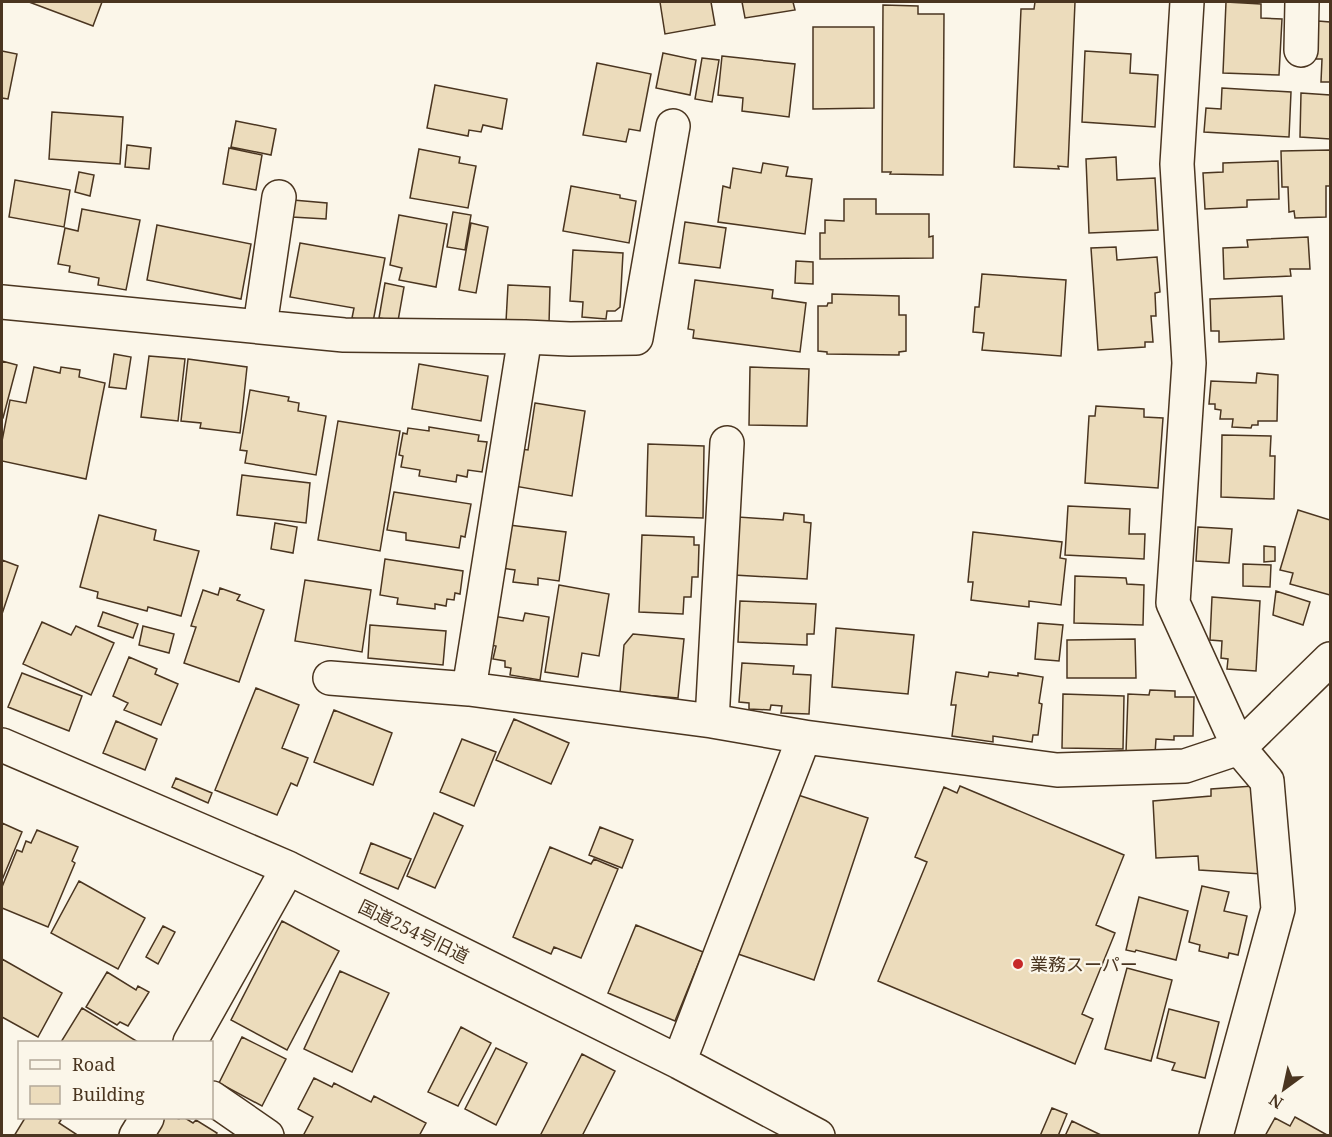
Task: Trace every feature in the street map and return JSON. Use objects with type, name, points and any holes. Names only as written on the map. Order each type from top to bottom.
[{"type":"street","points":[[1187,2],[1177,164],[1189,363],[1173,603],[1239,748],[1267,781],[1278,909],[1216,1136]]},
{"type":"street","points":[[1301,50],[1302,2]]},
{"type":"street","points":[[2,302],[344,335],[636,338],[673,126]]},
{"type":"street","points":[[260,326],[279,197]]},
{"type":"street","points":[[469,689],[525,337]]},
{"type":"street","points":[[712,721],[727,443]]},
{"type":"street","points":[[330,678],[469,689],[712,721],[804,737],[1057,770],[1185,766],[1239,748],[1330,659]]},
{"type":"street","points":[[679,1062],[804,737]]},
{"type":"street","name":"国道254号旧道","points":[[2,746],[288,868],[679,1062],[818,1136]]},
{"type":"street","points":[[191,1041],[288,868]]},
{"type":"street","points":[[213,1099],[267,1136]]},
{"type":"street","points":[[136,1136],[146,1119]]},
{"type":"building","points":[[29,2],[102,2],[93,26]]},
{"type":"building","points":[[660,2],[711,2],[715,25],[665,34]]},
{"type":"building","points":[[742,2],[793,2],[795,10],[745,18]]},
{"type":"building","points":[[1035,2],[1075,2],[1068,167],[1058,166],[1059,169],[1014,167],[1021,9],[1034,9]]},
{"type":"building","points":[[1226,2],[1261,4],[1261,18],[1282,19],[1279,75],[1223,73]]},
{"type":"building","points":[[883,5],[918,6],[918,14],[944,14],[943,175],[882,172]]},
{"type":"building","points":[[1318,21],[1330,22],[1330,82],[1321,82],[1322,59],[1316,59]]},
{"type":"building","points":[[813,27],[874,27],[874,108],[813,109]]},
{"type":"building","points":[[2,51],[17,54],[8,99],[2,98]]},
{"type":"building","points":[[1085,51],[1131,54],[1130,73],[1158,75],[1155,127],[1082,122]]},
{"type":"building","points":[[663,53],[696,60],[690,95],[656,88]]},
{"type":"building","points":[[722,56],[795,64],[789,117],[742,111],[743,98],[718,95]]},
{"type":"building","points":[[702,58],[719,60],[712,102],[695,99]]},
{"type":"building","points":[[597,63],[651,74],[640,131],[629,129],[626,142],[583,135]]},
{"type":"building","points":[[435,85],[507,99],[502,129],[483,125],[481,132],[469,130],[468,136],[427,128]]},
{"type":"building","points":[[1222,88],[1291,92],[1289,137],[1204,132],[1206,108],[1221,109]]},
{"type":"building","points":[[1301,93],[1330,95],[1330,139],[1300,137]]},
{"type":"building","points":[[52,112],[123,117],[120,164],[49,159]]},
{"type":"building","points":[[236,121],[276,129],[271,155],[231,147]]},
{"type":"building","points":[[127,145],[151,148],[149,169],[125,167]]},
{"type":"building","points":[[229,148],[262,155],[256,190],[223,184]]},
{"type":"building","points":[[419,149],[460,157],[459,163],[476,166],[468,208],[410,198]]},
{"type":"building","points":[[1330,150],[1330,186],[1326,186],[1326,217],[1295,218],[1294,211],[1289,212],[1288,187],[1282,187],[1281,151]]},
{"type":"building","points":[[1116,157],[1117,180],[1155,178],[1158,230],[1089,233],[1086,159]]},
{"type":"building","points":[[1278,161],[1279,199],[1247,200],[1247,207],[1205,209],[1203,173],[1223,172],[1223,163]]},
{"type":"building","points":[[763,163],[788,167],[786,176],[812,179],[805,234],[718,222],[723,186],[730,188],[733,168],[761,173]]},
{"type":"building","points":[[79,172],[94,175],[90,196],[75,192]]},
{"type":"building","points":[[15,180],[70,190],[64,227],[9,217]]},
{"type":"building","points":[[571,186],[620,195],[620,198],[636,201],[629,243],[563,231]]},
{"type":"building","points":[[844,199],[876,199],[876,214],[929,214],[929,237],[933,236],[933,258],[820,259],[820,233],[825,233],[825,220],[844,221]]},
{"type":"building","points":[[293,200],[327,203],[326,219],[292,217]]},
{"type":"building","points":[[82,209],[140,220],[126,290],[98,285],[99,278],[69,272],[70,266],[58,264],[65,228],[78,231]]},
{"type":"building","points":[[453,212],[471,215],[465,250],[447,247]]},
{"type":"building","points":[[399,215],[447,224],[436,287],[399,280],[402,268],[390,265]]},
{"type":"building","points":[[685,222],[726,228],[720,268],[679,263]]},
{"type":"building","points":[[471,223],[488,227],[476,293],[459,290]]},
{"type":"building","points":[[157,225],[251,244],[241,299],[147,280]]},
{"type":"building","points":[[1308,237],[1310,269],[1290,269],[1291,276],[1224,279],[1223,248],[1248,247],[1247,240]]},
{"type":"building","points":[[300,243],[385,258],[373,322],[352,318],[354,308],[290,297]]},
{"type":"building","points":[[1116,247],[1117,260],[1157,257],[1160,292],[1155,293],[1156,316],[1151,316],[1153,342],[1145,342],[1145,347],[1098,350],[1091,248]]},
{"type":"building","points":[[573,250],[623,253],[620,307],[615,311],[607,311],[606,319],[582,317],[583,302],[570,301]]},
{"type":"building","points":[[796,261],[813,262],[813,284],[795,283]]},
{"type":"building","points":[[982,274],[1066,280],[1061,356],[982,350],[984,333],[973,332],[975,307],[979,307]]},
{"type":"building","points":[[695,280],[773,290],[772,298],[806,303],[800,352],[693,338],[694,330],[688,329]]},
{"type":"building","points":[[385,283],[404,287],[398,321],[379,318]]},
{"type":"building","points":[[508,285],[550,287],[549,324],[506,322]]},
{"type":"building","points":[[832,294],[899,296],[899,315],[906,315],[906,351],[899,352],[899,355],[827,354],[827,352],[818,351],[818,306],[827,306],[828,303],[832,303]]},
{"type":"building","points":[[1282,296],[1284,339],[1219,342],[1219,331],[1211,331],[1210,299]]},
{"type":"building","points":[[114,354],[131,357],[126,389],[109,387]]},
{"type":"building","points":[[149,356],[185,359],[178,421],[141,417]]},
{"type":"building","points":[[188,359],[247,367],[240,433],[200,428],[201,423],[181,421]]},
{"type":"building","points":[[2,361],[17,365],[3,418],[2,418]]},
{"type":"building","points":[[419,364],[488,376],[481,421],[412,409]]},
{"type":"building","points":[[34,367],[60,373],[61,367],[80,370],[79,377],[105,383],[86,479],[2,461],[2,441],[10,400],[26,403]]},
{"type":"building","points":[[750,367],[809,369],[807,426],[749,425]]},
{"type":"building","points":[[1257,373],[1278,375],[1277,421],[1258,421],[1258,425],[1252,425],[1251,428],[1232,427],[1233,419],[1220,419],[1221,410],[1215,409],[1215,404],[1209,404],[1211,381],[1256,383]]},
{"type":"building","points":[[250,390],[289,397],[288,401],[299,403],[298,411],[326,416],[316,475],[245,463],[247,451],[240,450]]},
{"type":"building","points":[[535,403],[585,411],[572,496],[514,486],[520,449],[528,450]]},
{"type":"building","points":[[1096,406],[1144,409],[1144,417],[1163,418],[1158,488],[1085,483],[1089,416],[1095,416]]},
{"type":"building","points":[[338,421],[400,431],[380,551],[318,540]]},
{"type":"building","points":[[429,427],[479,435],[478,441],[487,442],[482,472],[468,470],[467,477],[457,475],[456,482],[419,476],[420,470],[401,467],[403,456],[399,455],[403,433],[407,434],[408,428],[429,431]]},
{"type":"building","points":[[1222,435],[1271,436],[1270,456],[1275,456],[1274,499],[1221,497]]},
{"type":"building","points":[[648,444],[704,446],[703,518],[646,516]]},
{"type":"building","points":[[242,475],[310,483],[306,523],[237,515]]},
{"type":"building","points":[[394,492],[471,504],[465,537],[461,536],[459,548],[406,540],[406,533],[387,530]]},
{"type":"building","points":[[1068,506],[1130,509],[1129,534],[1145,534],[1144,559],[1065,555]]},
{"type":"building","points":[[1298,510],[1330,520],[1330,595],[1290,584],[1293,573],[1280,570]]},
{"type":"building","points":[[784,513],[804,515],[804,522],[811,523],[807,579],[734,575],[738,517],[783,520]]},
{"type":"building","points":[[99,515],[156,530],[154,540],[199,551],[181,616],[148,607],[147,611],[97,598],[98,592],[80,587]]},
{"type":"building","points":[[275,523],[297,527],[293,553],[271,549]]},
{"type":"building","points":[[509,525],[566,532],[559,581],[538,578],[538,585],[513,582],[515,570],[502,568]]},
{"type":"building","points":[[1198,527],[1232,529],[1229,563],[1196,561]]},
{"type":"building","points":[[973,532],[1062,542],[1060,558],[1066,559],[1061,605],[1029,601],[1029,607],[971,600],[973,582],[968,582]]},
{"type":"building","points":[[642,535],[694,537],[694,545],[699,545],[698,577],[692,577],[691,597],[684,597],[683,614],[639,612]]},
{"type":"building","points":[[1264,546],[1275,547],[1275,561],[1264,562]]},
{"type":"building","points":[[385,559],[463,571],[460,594],[455,593],[454,600],[447,599],[446,606],[435,604],[435,609],[397,604],[398,598],[380,595]]},
{"type":"building","points":[[2,560],[18,566],[2,614]]},
{"type":"building","points":[[1243,564],[1271,565],[1270,587],[1243,586]]},
{"type":"building","points":[[1075,576],[1126,578],[1127,584],[1144,585],[1143,625],[1074,623]]},
{"type":"building","points":[[305,580],[371,590],[362,652],[295,641]]},
{"type":"building","points":[[559,585],[609,594],[599,656],[582,653],[578,677],[545,672]]},
{"type":"building","points":[[220,588],[240,595],[237,600],[264,610],[239,682],[184,663],[196,627],[191,626],[203,590],[218,595]]},
{"type":"building","points":[[1276,591],[1310,602],[1303,625],[1273,615]]},
{"type":"building","points":[[1212,597],[1260,601],[1256,671],[1227,669],[1228,659],[1221,658],[1222,641],[1210,640]]},
{"type":"building","points":[[740,601],[816,604],[814,634],[807,634],[807,645],[738,642]]},
{"type":"building","points":[[103,612],[138,624],[133,638],[98,626]]},
{"type":"building","points":[[525,613],[549,617],[540,680],[510,675],[511,668],[505,667],[505,661],[493,659],[496,646],[490,645],[493,616],[523,621]]},
{"type":"building","points":[[42,622],[71,635],[76,626],[114,643],[91,695],[23,664]]},
{"type":"building","points":[[1038,623],[1063,625],[1059,661],[1035,659]]},
{"type":"building","points":[[370,625],[446,631],[443,665],[368,658]]},
{"type":"building","points":[[143,626],[174,634],[169,653],[139,645]]},
{"type":"building","points":[[836,628],[914,635],[908,694],[832,687]]},
{"type":"building","points":[[633,634],[684,639],[678,698],[620,693],[624,645]]},
{"type":"building","points":[[1135,639],[1136,678],[1067,678],[1067,640]]},
{"type":"building","points":[[129,657],[157,669],[155,674],[178,684],[161,725],[124,710],[128,703],[113,696]]},
{"type":"building","points":[[742,663],[794,666],[793,674],[811,675],[809,714],[781,713],[782,706],[771,705],[770,710],[749,709],[749,703],[739,702]]},
{"type":"building","points":[[956,672],[988,677],[989,672],[1043,677],[1038,735],[1033,735],[1032,742],[993,736],[993,742],[952,736],[956,705],[951,705]]},
{"type":"building","points":[[22,673],[82,696],[69,731],[8,707]]},
{"type":"building","points":[[256,688],[299,705],[282,748],[308,758],[297,786],[291,783],[277,815],[215,790]]},
{"type":"building","points":[[1150,690],[1175,691],[1175,697],[1194,697],[1193,736],[1174,736],[1174,740],[1156,739],[1155,754],[1126,753],[1128,694],[1149,695]]},
{"type":"building","points":[[1063,694],[1124,696],[1123,749],[1062,748]]},
{"type":"building","points":[[334,710],[392,733],[373,785],[314,762]]},
{"type":"building","points":[[514,719],[569,743],[551,784],[496,760]]},
{"type":"building","points":[[116,721],[157,739],[145,770],[103,753]]},
{"type":"building","points":[[462,739],[496,752],[474,806],[440,792]]},
{"type":"building","points":[[176,778],[212,793],[208,803],[172,787]]},
{"type":"building","points":[[960,786],[1124,855],[1096,925],[1115,933],[1082,1014],[1093,1019],[1075,1064],[878,981],[927,862],[915,857],[944,787],[957,793]]},
{"type":"building","points":[[1253,786],[1262,874],[1199,870],[1198,856],[1156,858],[1153,801],[1211,796],[1211,789]]},
{"type":"building","points":[[792,793],[868,818],[814,980],[738,954]]},
{"type":"building","points":[[434,813],[463,826],[435,888],[407,876]]},
{"type":"building","points":[[2,823],[22,832],[2,880]]},
{"type":"building","points":[[600,827],[633,840],[622,868],[589,855]]},
{"type":"building","points":[[37,830],[78,847],[72,861],[75,863],[48,927],[2,908],[2,887],[17,850],[22,852],[26,841],[31,843]]},
{"type":"building","points":[[371,843],[411,859],[398,889],[360,873]]},
{"type":"building","points":[[550,847],[591,864],[594,859],[618,869],[581,958],[554,947],[551,954],[513,937]]},
{"type":"building","points":[[79,881],[145,918],[118,969],[51,933]]},
{"type":"building","points":[[1202,886],[1229,892],[1224,911],[1247,916],[1238,955],[1229,953],[1228,958],[1199,951],[1200,945],[1189,942]]},
{"type":"building","points":[[1139,897],[1188,911],[1176,960],[1136,950],[1135,952],[1126,950]]},
{"type":"building","points":[[282,921],[339,951],[287,1050],[231,1020]]},
{"type":"building","points":[[636,925],[703,952],[675,1021],[608,993]]},
{"type":"building","points":[[163,926],[175,932],[158,964],[146,957]]},
{"type":"building","points":[[2,959],[62,993],[38,1037],[2,1017]]},
{"type":"building","points":[[1127,968],[1172,980],[1151,1061],[1105,1049]]},
{"type":"building","points":[[340,971],[389,993],[352,1072],[304,1049]]},
{"type":"building","points":[[107,972],[136,990],[138,986],[149,992],[128,1026],[120,1022],[117,1025],[86,1007]]},
{"type":"building","points":[[82,1008],[136,1041],[62,1041]]},
{"type":"building","points":[[1169,1009],[1219,1022],[1205,1078],[1172,1070],[1175,1063],[1157,1058]]},
{"type":"building","points":[[461,1027],[491,1043],[458,1106],[428,1092]]},
{"type":"building","points":[[242,1037],[286,1059],[262,1106],[219,1083]]},
{"type":"building","points":[[496,1048],[527,1063],[496,1125],[465,1109]]},
{"type":"building","points":[[582,1054],[615,1071],[582,1136],[540,1136]]},
{"type":"building","points":[[314,1078],[332,1087],[334,1083],[371,1102],[374,1096],[426,1123],[419,1136],[303,1136],[313,1117],[298,1109]]},
{"type":"building","points":[[1052,1108],[1067,1114],[1058,1136],[1040,1136]]},
{"type":"building","points":[[1295,1117],[1329,1136],[1265,1136],[1275,1118],[1290,1126]]},
{"type":"building","points":[[24,1119],[59,1119],[61,1120],[59,1123],[79,1136],[14,1136]]},
{"type":"building","points":[[163,1119],[187,1119],[193,1123],[196,1120],[217,1133],[215,1136],[153,1136]]},
{"type":"building","points":[[1072,1121],[1103,1136],[1065,1136]]},
{"type":"place","name":"業務スーパー","points":[[1018,964]]}]
